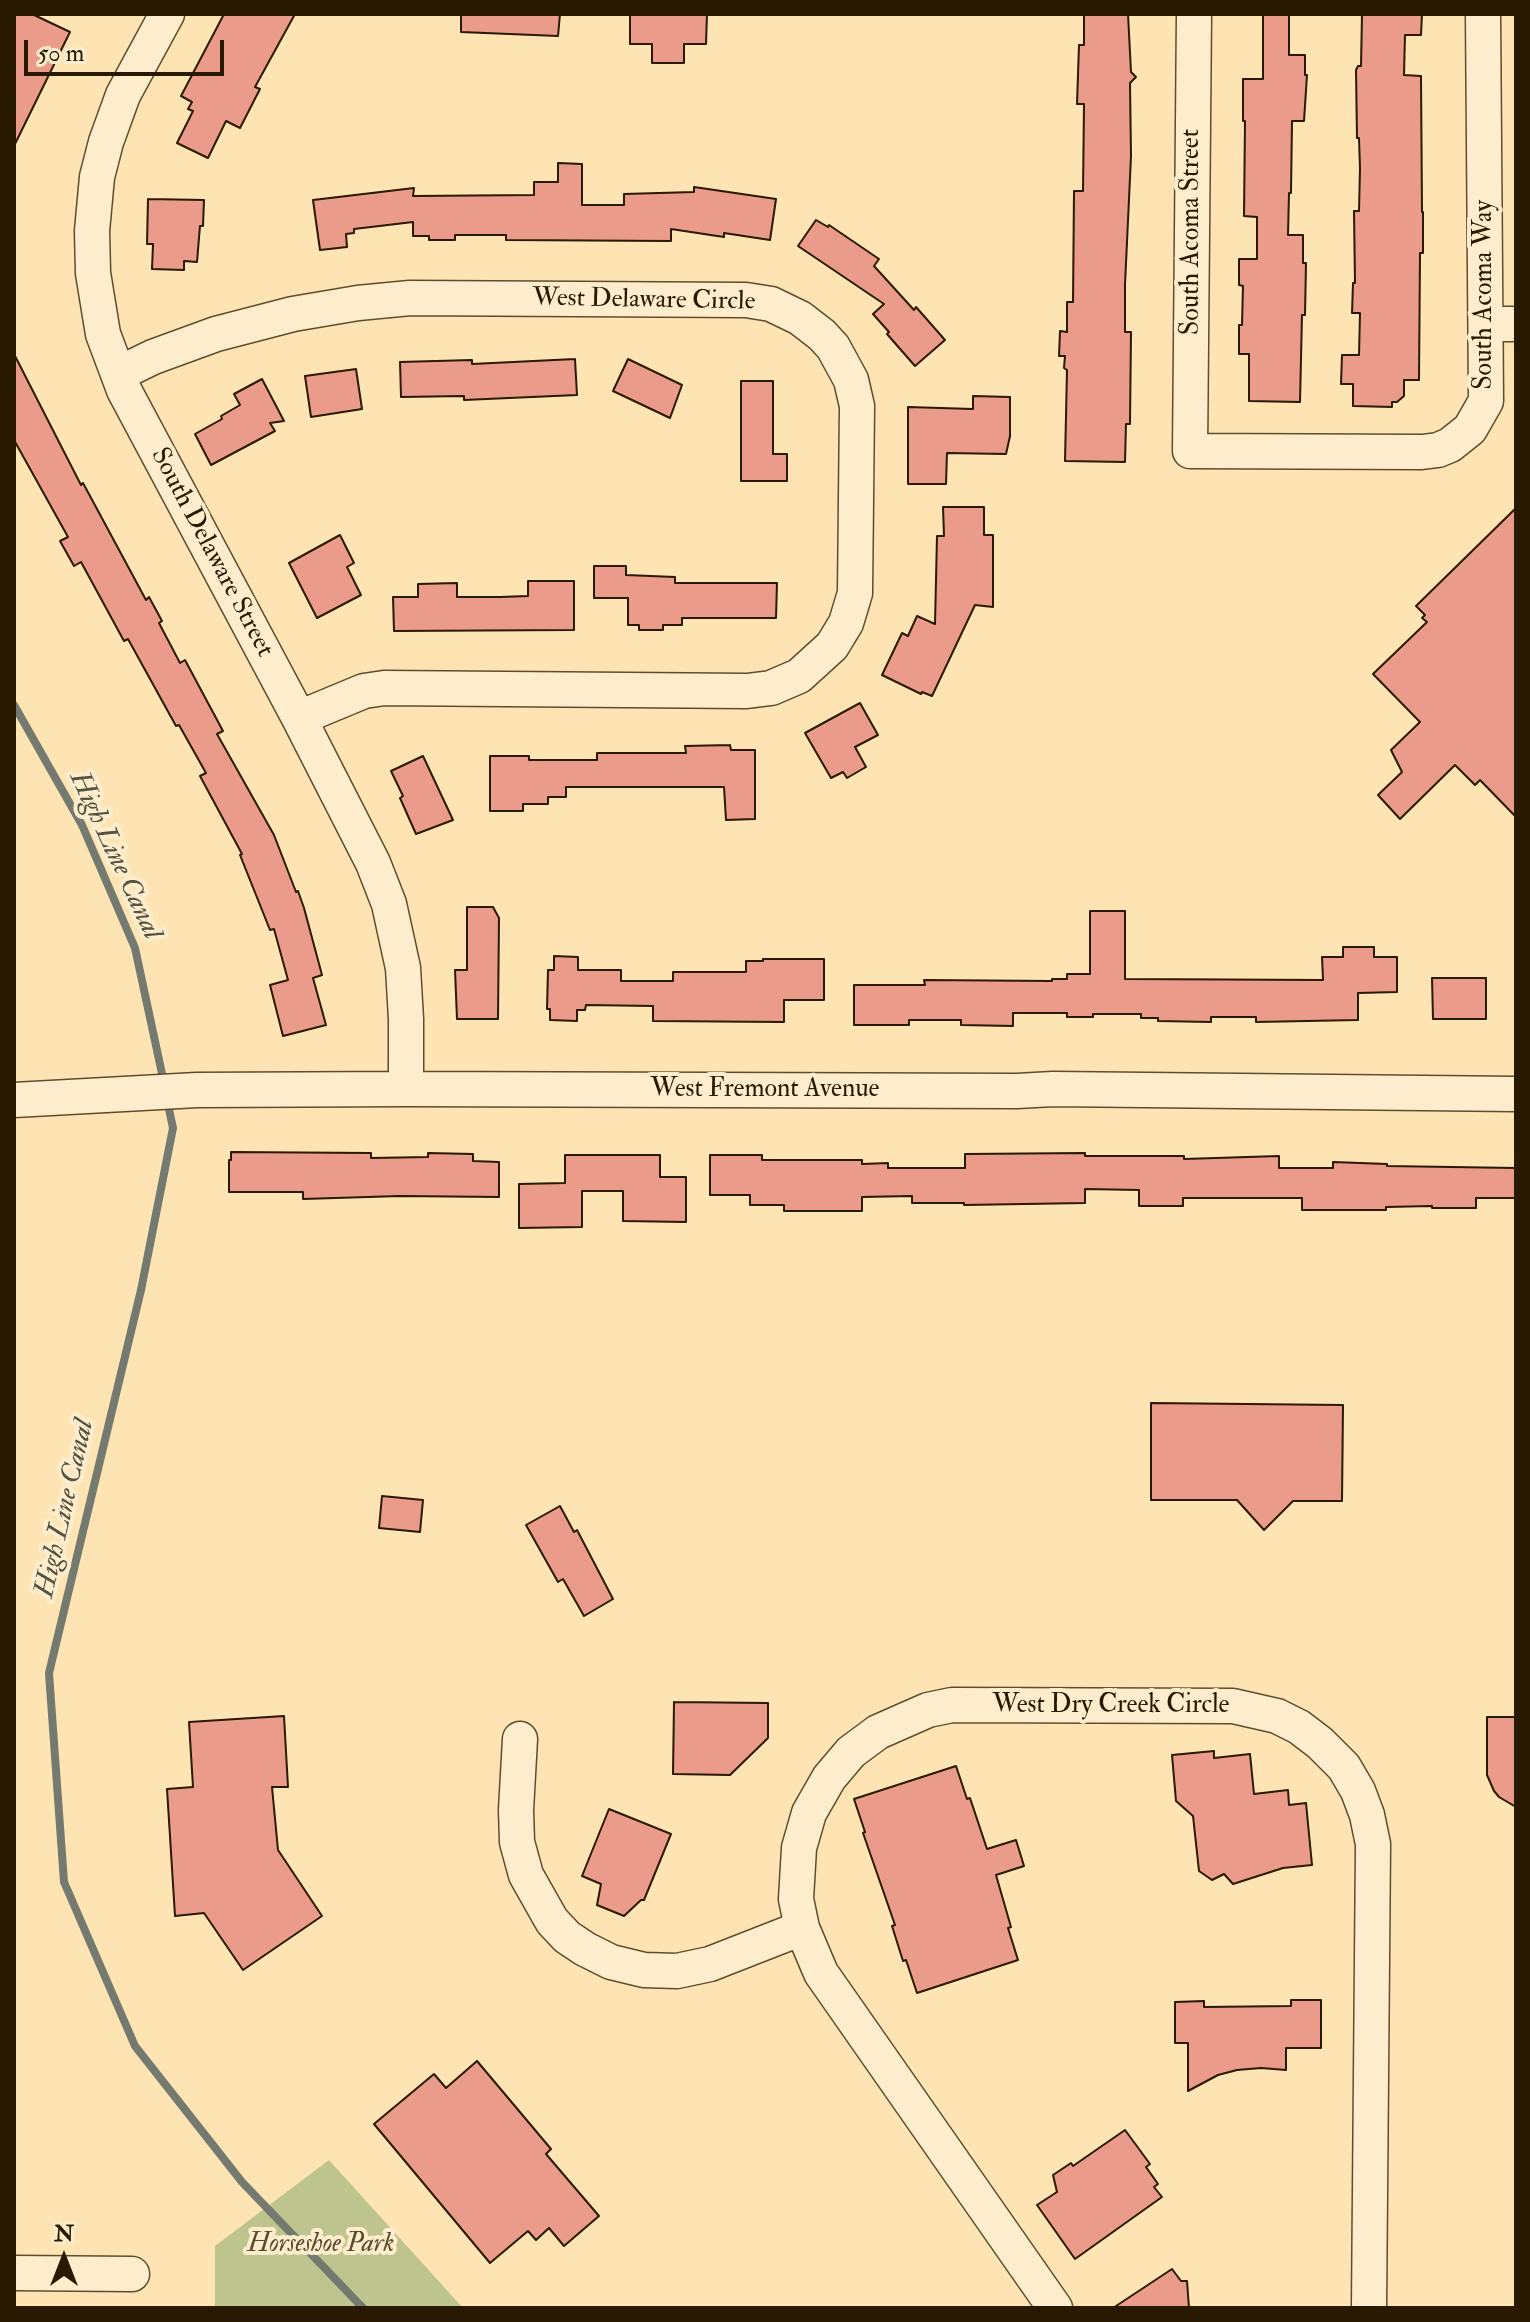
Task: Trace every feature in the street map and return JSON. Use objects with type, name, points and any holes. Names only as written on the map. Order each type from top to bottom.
[{"type":"street","name":"South Delaware Street","points":[[167,14],[123,95],[97,177],[92,231],[93,273],[103,334],[131,403],[373,863],[389,904],[403,968],[406,1089]]},
{"type":"street","name":"South Acoma Street","points":[[1190,451],[1194,14]]},
{"type":"street","name":"South Acoma Way","points":[[1190,451],[1422,452],[1450,445],[1470,429],[1486,401],[1501,324],[1483,14]]},
{"type":"street","name":"West Delaware Circle","points":[[118,374],[153,357],[216,334],[293,314],[358,303],[410,298],[730,300],[771,304],[800,318],[833,347],[851,380],[857,406],[855,593],[846,623],[832,646],[799,676],[771,688],[747,691],[384,688],[364,691],[299,718]]},
{"type":"street","name":"West Fremont Avenue","points":[[14,1100],[197,1090],[406,1089],[1053,1089],[1516,1094]]},
{"type":"street","name":"West Dry Creek Circle","points":[[1055,2308],[821,1973],[802,1928],[796,1899],[799,1848],[809,1813],[829,1778],[851,1752],[878,1732],[905,1718],[952,1705],[1233,1706],[1277,1716],[1299,1727],[1344,1767],[1358,1791],[1373,1844],[1369,2308]]},
{"type":"street","points":[[520,1739],[517,1842],[526,1875],[552,1921],[567,1937],[611,1962],[644,1970],[677,1971],[710,1964],[802,1928]]},
{"type":"street","points":[[14,2273],[132,2274]]},
{"type":"green space","name":"Horseshoe Park","points":[[329,2160],[463,2308],[215,2308],[215,2246]]},
{"type":"building","points":[[14,14],[32,14],[70,32],[14,146]]},
{"type":"building","points":[[224,14],[295,14],[255,87],[260,89],[240,128],[226,121],[208,158],[177,143],[193,111],[188,109],[192,102],[181,96]]},
{"type":"building","points":[[461,14],[560,14],[558,36],[461,32]]},
{"type":"building","points":[[630,14],[707,14],[706,44],[684,44],[684,63],[652,63],[652,44],[630,44]]},
{"type":"building","points":[[1084,14],[1128,14],[1131,72],[1136,77],[1130,83],[1131,156],[1125,332],[1131,332],[1130,424],[1126,424],[1125,462],[1065,461],[1067,370],[1064,368],[1065,356],[1059,356],[1060,331],[1067,332],[1067,302],[1073,302],[1074,191],[1083,191],[1084,104],[1077,104],[1079,45],[1084,45]]},
{"type":"building","points":[[1263,14],[1289,14],[1289,55],[1305,55],[1307,75],[1304,121],[1292,121],[1288,235],[1303,235],[1303,263],[1306,263],[1300,402],[1249,401],[1249,354],[1239,354],[1243,286],[1239,285],[1239,259],[1257,259],[1257,217],[1244,216],[1243,79],[1263,79]]},
{"type":"building","points":[[1362,14],[1422,14],[1421,35],[1405,35],[1404,75],[1421,76],[1423,253],[1420,253],[1419,380],[1404,380],[1404,396],[1392,402],[1392,407],[1353,406],[1353,384],[1341,384],[1342,355],[1359,355],[1360,313],[1352,313],[1355,283],[1354,211],[1359,211],[1360,168],[1356,70],[1361,66]]},
{"type":"building","points":[[558,163],[582,164],[582,205],[624,205],[624,194],[694,192],[694,187],[776,199],[770,240],[671,229],[671,241],[506,240],[506,235],[455,235],[455,240],[429,240],[429,236],[413,236],[413,222],[354,229],[354,233],[346,234],[347,247],[320,250],[313,200],[414,188],[413,196],[534,195],[534,182],[558,182]]},
{"type":"building","points":[[148,199],[204,200],[197,262],[184,261],[184,270],[152,269],[153,244],[147,244]]},
{"type":"building","points":[[816,220],[829,225],[879,259],[874,266],[945,340],[915,366],[873,314],[884,304],[798,246]]},
{"type":"building","points":[[14,354],[81,485],[83,483],[146,600],[149,597],[162,621],[159,623],[180,663],[185,660],[223,731],[217,734],[274,835],[304,908],[322,975],[313,978],[326,1025],[283,1036],[270,985],[288,980],[274,929],[270,930],[242,854],[200,776],[206,773],[128,639],[124,641],[81,562],[74,566],[60,541],[68,537],[14,440]]},
{"type":"building","points":[[575,359],[577,395],[464,400],[464,396],[401,397],[400,362],[472,360],[472,364]]},
{"type":"building","points":[[628,359],[682,385],[670,418],[613,391]]},
{"type":"building","points":[[356,369],[362,409],[311,417],[305,376]]},
{"type":"building","points":[[262,379],[284,421],[270,423],[275,431],[211,465],[195,434],[240,405],[234,394]]},
{"type":"building","points":[[741,381],[773,381],[773,454],[787,454],[787,481],[741,481]]},
{"type":"building","points":[[973,396],[1010,397],[1010,436],[1006,454],[947,453],[946,484],[908,484],[908,407],[973,409]]},
{"type":"building","points":[[943,507],[984,507],[984,535],[993,535],[993,607],[975,605],[932,696],[921,694],[882,675],[902,633],[908,636],[917,616],[935,624],[937,536],[944,536]]},
{"type":"building","points":[[1516,508],[1516,817],[1480,780],[1475,785],[1455,765],[1400,819],[1378,795],[1402,772],[1391,750],[1420,722],[1373,674],[1427,622],[1416,606]]},
{"type":"building","points":[[340,535],[354,563],[347,567],[361,595],[317,618],[289,563]]},
{"type":"building","points":[[594,566],[626,566],[626,575],[675,577],[675,583],[777,583],[776,618],[682,618],[682,625],[663,625],[663,630],[639,630],[639,625],[628,625],[628,598],[594,598]]},
{"type":"building","points":[[528,581],[574,581],[574,630],[394,631],[393,597],[418,597],[418,584],[457,583],[457,597],[500,597],[528,596]]},
{"type":"building","points":[[860,703],[878,735],[855,747],[866,767],[847,778],[843,772],[831,778],[805,733]]},
{"type":"building","points":[[730,745],[731,750],[755,750],[755,819],[726,820],[724,787],[566,787],[566,797],[548,797],[548,804],[523,804],[523,811],[490,811],[490,756],[529,756],[529,760],[597,760],[597,753],[686,753],[685,746]]},
{"type":"building","points":[[423,756],[453,820],[416,834],[391,771]]},
{"type":"building","points":[[467,907],[493,907],[499,918],[498,1019],[457,1019],[455,970],[467,970]]},
{"type":"building","points":[[1090,911],[1125,911],[1125,979],[1323,980],[1322,957],[1343,957],[1343,947],[1374,947],[1374,957],[1397,957],[1397,992],[1358,993],[1358,1020],[1256,1022],[1256,1017],[1211,1017],[1211,1022],[1158,1021],[1158,1018],[1141,1018],[1141,1014],[1067,1017],[1067,1013],[1013,1013],[1013,1026],[961,1025],[961,1020],[909,1020],[909,1025],[854,1025],[854,985],[925,985],[924,980],[1052,981],[1067,979],[1067,974],[1090,974]]},
{"type":"building","points":[[554,956],[578,957],[578,970],[621,970],[621,981],[673,981],[673,972],[746,972],[746,961],[763,959],[824,959],[824,1000],[784,1000],[784,1022],[653,1021],[653,1006],[586,1005],[585,1010],[577,1010],[577,1021],[550,1020],[550,1009],[547,1009],[548,970],[554,970]]},
{"type":"building","points":[[1432,978],[1486,978],[1486,1019],[1433,1019]]},
{"type":"building","points":[[231,1152],[371,1153],[371,1158],[428,1157],[428,1153],[473,1154],[473,1161],[499,1162],[499,1197],[303,1199],[303,1192],[229,1192]]},
{"type":"building","points":[[1085,1153],[1085,1156],[1184,1156],[1184,1159],[1279,1156],[1279,1168],[1333,1168],[1333,1162],[1516,1168],[1516,1198],[1476,1198],[1476,1208],[1432,1206],[1386,1207],[1386,1210],[1302,1210],[1302,1198],[1183,1198],[1183,1206],[1139,1206],[1139,1190],[1085,1189],[1085,1203],[964,1205],[912,1203],[912,1196],[862,1197],[862,1211],[784,1211],[784,1205],[750,1205],[750,1195],[710,1195],[710,1155],[762,1155],[762,1160],[862,1160],[862,1164],[888,1163],[888,1168],[965,1168],[965,1154]]},
{"type":"building","points":[[565,1155],[660,1155],[660,1177],[686,1177],[686,1222],[623,1221],[623,1191],[582,1191],[582,1227],[519,1228],[519,1184],[565,1183]]},
{"type":"building","points":[[1151,1403],[1343,1405],[1342,1501],[1293,1501],[1264,1530],[1237,1500],[1151,1500]]},
{"type":"building","points":[[382,1496],[423,1500],[420,1532],[379,1528]]},
{"type":"building","points":[[560,1506],[574,1532],[577,1530],[613,1599],[584,1616],[563,1579],[558,1582],[526,1525]]},
{"type":"building","points":[[674,1702],[768,1703],[768,1738],[730,1775],[673,1774]]},
{"type":"building","points":[[284,1716],[288,1787],[272,1787],[278,1850],[322,1916],[243,1970],[204,1913],[175,1916],[167,1789],[193,1787],[189,1722]]},
{"type":"building","points":[[1487,1717],[1516,1717],[1516,1807],[1499,1797],[1487,1775]]},
{"type":"building","points":[[1214,1751],[1214,1758],[1250,1754],[1254,1794],[1288,1790],[1289,1805],[1306,1803],[1312,1865],[1283,1868],[1233,1884],[1224,1874],[1212,1880],[1199,1871],[1193,1816],[1176,1801],[1172,1755]]},
{"type":"building","points":[[956,1766],[987,1849],[1016,1840],[1024,1866],[996,1875],[1018,1960],[917,1993],[906,1960],[903,1961],[892,1926],[895,1925],[854,1799]]},
{"type":"building","points":[[609,1809],[671,1834],[644,1900],[624,1916],[597,1905],[601,1884],[582,1876]]},
{"type":"building","points":[[1291,2000],[1321,2000],[1321,2048],[1286,2048],[1286,2070],[1237,2070],[1218,2075],[1188,2091],[1188,2043],[1175,2043],[1175,2002],[1204,2001],[1204,2007],[1291,2006]]},
{"type":"building","points":[[477,2061],[551,2149],[546,2154],[599,2216],[564,2246],[549,2228],[536,2240],[528,2231],[490,2263],[374,2124],[434,2074],[446,2088]]},
{"type":"building","points":[[1125,2130],[1150,2164],[1146,2167],[1158,2184],[1154,2187],[1162,2197],[1075,2259],[1037,2205],[1057,2192],[1053,2175],[1071,2163],[1073,2166]]},
{"type":"building","points":[[1172,2269],[1181,2281],[1187,2281],[1189,2308],[1113,2308]]},
{"type":"waterway","name":"High Line Canal","points":[[14,705],[82,825],[135,948],[164,1083]]},
{"type":"waterway","name":"High Line Canal","points":[[167,1100],[173,1128],[141,1290],[49,1673],[64,1882],[135,2046],[242,2182],[363,2308]]}]
